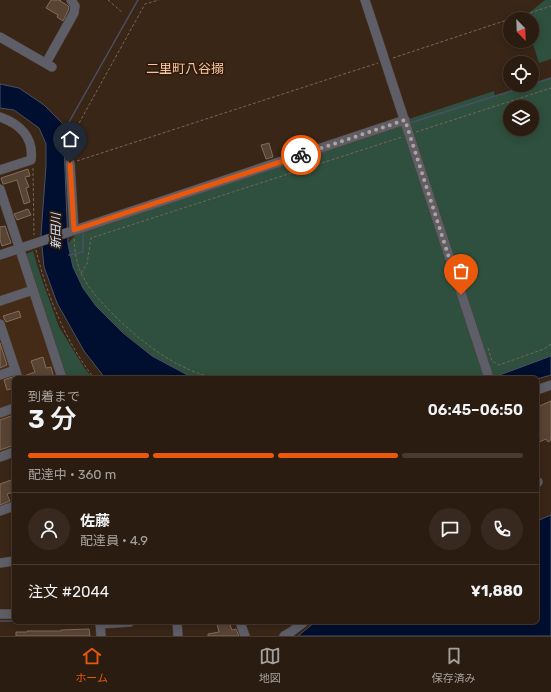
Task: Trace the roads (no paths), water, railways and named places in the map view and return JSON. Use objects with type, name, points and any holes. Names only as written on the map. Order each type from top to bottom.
[{"type":"street","points":[[0,37],[49,65],[74,13],[74,6],[71,0]]},
{"type":"street","points":[[365,0],[488,375]]},
{"type":"street","points":[[0,117],[9,120],[20,128],[28,138],[32,153],[31,160],[0,170]]},
{"type":"street","points":[[0,255],[74,230],[407,128]]},
{"type":"street","points":[[70,163],[74,230]]},
{"type":"street","points":[[0,189],[3,208],[20,249],[61,376]]},
{"type":"street","points":[[0,301],[33,290]]},
{"type":"street","points":[[0,324],[2,338],[17,374],[0,375]]},
{"type":"street","points":[[539,389],[551,385]]},
{"type":"street","points":[[0,413],[12,409]]},
{"type":"street","points":[[0,457],[12,453]]},
{"type":"street","points":[[0,511],[12,507]]},
{"type":"street","points":[[0,564],[12,561]]},
{"type":"street","points":[[0,614],[12,614]]},
{"type":"street","points":[[100,624],[101,636]]},
{"type":"street","points":[[177,624],[178,636]]},
{"type":"street","points":[[241,624],[245,636]]},
{"type":"street","points":[[284,636],[301,624]]},
{"type":"water","name":"新田川","points":[[0,84],[19,88],[44,105],[63,124],[66,136],[64,146],[68,244],[73,267],[83,288],[96,306],[123,333],[152,356],[189,376],[103,376],[84,351],[57,303],[44,267],[41,235],[46,166],[46,144],[39,128],[14,110],[0,108]]},
{"type":"water","points":[[551,356],[551,375],[539,378],[539,376],[497,376]]},
{"type":"water","points":[[551,515],[551,636],[298,636],[313,624],[539,624],[539,520]]},
{"type":"waterway","points":[[64,130],[68,127],[69,122],[138,0]]},
{"type":"waterway","points":[[539,82],[551,78]]},
{"type":"waterway","points":[[410,123],[508,92]]},
{"type":"waterway","points":[[69,255],[83,252],[83,232],[327,151]]},
{"type":"waterway","points":[[0,621],[12,621]]},
{"type":"district","name":"二里町八谷搦","points":[[185,68]]}]
